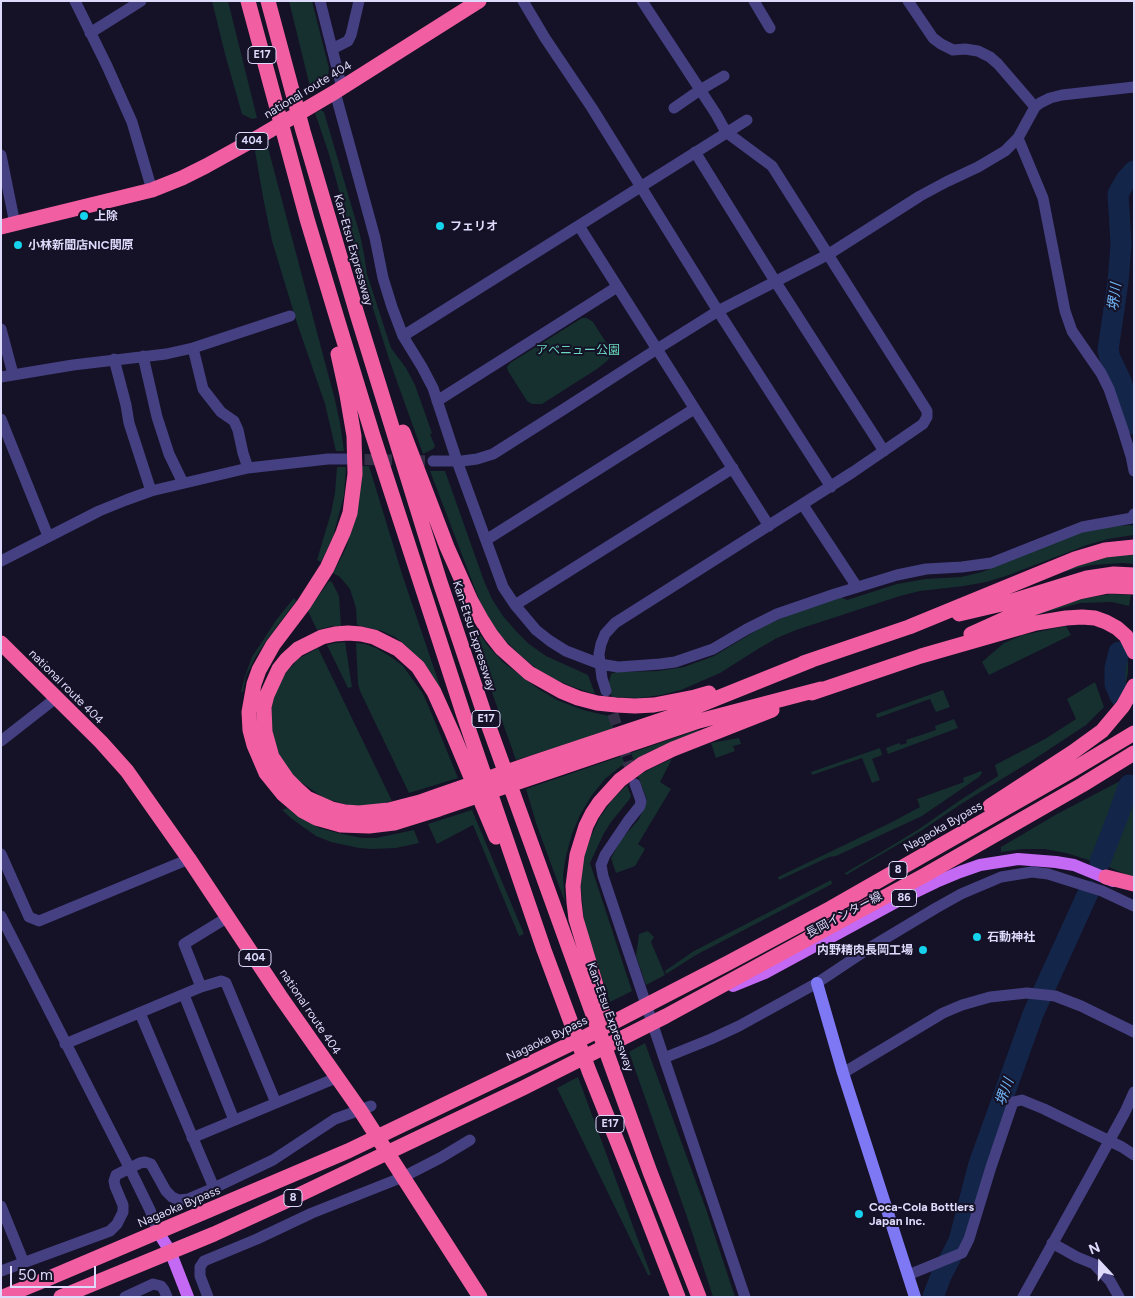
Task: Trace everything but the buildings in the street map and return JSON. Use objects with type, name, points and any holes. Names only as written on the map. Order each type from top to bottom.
[{"type":"highway","name":"E17","points":[[248,1],[284,139],[338,325],[467,726],[544,950],[589,1071],[678,1297]]},
{"type":"highway","name":"Kan-Etsu Expressway","points":[[268,1],[326,211],[440,582],[484,713],[616,1079],[650,1172],[700,1297]]},
{"type":"highway","name":"national route 404","points":[[8,226],[152,190],[182,178],[262,135],[338,90],[479,1]]},
{"type":"highway","points":[[284,139],[291,179],[348,395],[354,436],[355,474],[350,513],[336,552],[318,583],[273,644],[259,670],[251,698],[250,730],[266,773],[283,794],[304,811],[316,818],[341,825],[370,826],[434,797],[699,721],[821,689],[921,656],[1036,624],[1066,618],[1095,618],[1106,622],[1126,636],[1134,652]]},
{"type":"highway","points":[[326,211],[401,427],[471,601],[491,635],[516,662],[529,673],[561,692],[578,698],[616,705],[635,706],[654,705],[696,697],[909,627],[1075,559],[1105,550],[1134,547]]},
{"type":"highway","points":[[909,627],[1006,603],[1087,578],[1114,574],[1134,575]]},
{"type":"highway","points":[[921,656],[1011,616],[1070,594],[1108,586],[1134,587]]},
{"type":"highway","points":[[392,816],[346,812],[319,804],[307,798],[297,789],[279,769],[272,757],[265,732],[264,720],[264,707],[272,682],[279,669],[298,649],[322,637],[348,633],[374,637],[398,649],[418,667],[426,678],[442,708],[544,950]]},
{"type":"highway","name":"national route 404","points":[[1,643],[101,742],[126,771],[189,859],[336,1078],[365,1108],[403,1177],[480,1297]]},
{"type":"highway","points":[[537,769],[812,660]]},
{"type":"highway","points":[[878,881],[1102,731],[1123,706],[1134,686]]},
{"type":"highway","points":[[700,1297],[679,1228],[609,1038],[595,982],[584,950],[576,919],[574,902],[577,855],[586,826],[592,814],[609,791],[630,772],[673,749],[821,689]]},
{"type":"highway","name":"Nagaoka Bypass","points":[[3,1297],[364,1144],[585,1037],[736,959],[878,881],[1134,733]]},
{"type":"highway","name":"8","points":[[61,1297],[231,1226],[523,1088],[666,1016],[934,870],[1074,790],[1134,753]]},
{"type":"highway","points":[[1106,877],[1134,884]]},
{"type":"main road","name":"長岡インター線","points":[[686,1005],[765,973],[909,895],[980,865],[1018,859],[1056,862],[1106,877],[1134,890]]},
{"type":"main road","points":[[158,1232],[170,1252],[188,1297]]},
{"type":"street","points":[[74,1],[107,66],[132,122],[152,190]]},
{"type":"street","points":[[90,33],[141,1]]},
{"type":"street","points":[[320,1],[332,48],[338,90],[375,238],[383,278],[392,307],[403,336],[433,388],[457,461],[503,587],[536,630],[550,641],[566,651],[600,664],[618,667],[660,664],[684,659],[713,649],[777,614],[857,587],[897,575],[926,569],[991,563],[1082,527],[1133,517]]},
{"type":"street","points":[[332,48],[348,41],[359,1]]},
{"type":"street","points":[[523,1],[831,487]]},
{"type":"street","points":[[606,691],[600,664],[601,644],[605,634],[615,623],[831,487],[923,424],[927,417],[927,411],[772,166],[726,132],[642,1]]},
{"type":"street","points":[[754,1],[770,28]]},
{"type":"street","points":[[908,1],[933,38],[953,50],[978,51],[990,57],[1035,107]]},
{"type":"street","points":[[674,108],[724,76]]},
{"type":"street","points":[[432,461],[477,459],[493,454],[718,310],[829,254],[920,196],[978,167],[1005,151],[1018,138],[1035,107],[1050,98],[1134,87]]},
{"type":"street","points":[[403,336],[747,120]]},
{"type":"street","points":[[1018,138],[1044,198],[1065,312],[1072,331],[1101,372],[1109,389],[1134,471]]},
{"type":"street","points":[[695,152],[775,282],[884,451]]},
{"type":"street","points":[[1,155],[8,226]]},
{"type":"street","points":[[578,226],[769,526]]},
{"type":"street","points":[[437,401],[617,287]]},
{"type":"street","points":[[1,329],[7,376],[114,359],[166,354],[193,348],[290,316]]},
{"type":"street","points":[[193,348],[204,389],[221,412],[234,421],[248,468]]},
{"type":"street","points":[[143,356],[157,417],[169,454],[183,483]]},
{"type":"street","points":[[114,359],[126,404],[128,423],[151,491]]},
{"type":"street","points":[[486,540],[694,409]]},
{"type":"street","points":[[1,419],[48,536]]},
{"type":"street","points":[[1,561],[99,511],[151,491],[248,468],[328,459],[346,459]]},
{"type":"street","points":[[515,605],[733,468]]},
{"type":"street","points":[[803,505],[857,587]]},
{"type":"street","points":[[1,740],[56,698]]},
{"type":"street","points":[[635,784],[642,801],[605,855],[601,865],[603,876],[745,1297]]},
{"type":"street","points":[[1,854],[5,874],[29,917],[39,921],[189,859]]},
{"type":"street","points":[[664,1058],[718,1036],[817,983],[871,947],[936,908],[961,894],[1001,877],[1032,872],[1048,874],[1102,891],[1134,906]]},
{"type":"street","points":[[1,916],[130,1169],[150,1210],[158,1232]]},
{"type":"street","points":[[201,988],[184,944],[228,917]]},
{"type":"street","points":[[65,1044],[220,981],[226,983],[276,1103]]},
{"type":"street","points":[[817,983],[843,1074],[915,1297]]},
{"type":"street","points":[[843,1074],[943,1013],[990,996],[1027,993],[1055,996],[1134,1032]]},
{"type":"street","points":[[184,995],[234,1120]]},
{"type":"street","points":[[140,1013],[214,1188]]},
{"type":"street","points":[[192,1138],[336,1078]]},
{"type":"street","points":[[1023,1297],[1125,1112],[1134,1092]]},
{"type":"street","points":[[908,1275],[962,1253],[969,1239],[990,1167],[1013,1102],[1022,1100],[1037,1106],[1122,1147],[1134,1155]]},
{"type":"street","points":[[1,1272],[110,1231],[117,1224],[123,1212],[123,1205],[114,1186],[116,1175],[145,1162],[151,1164],[166,1191],[172,1197],[179,1200],[188,1199],[273,1160],[335,1120],[365,1108]]},
{"type":"street","points":[[208,1297],[200,1276],[200,1267],[204,1261],[312,1213],[403,1177],[470,1140]]},
{"type":"street","points":[[1,1206],[24,1263]]},
{"type":"street","points":[[1052,1243],[1094,1264],[1110,1281],[1120,1297]]},
{"type":"street","points":[[125,1297],[153,1284],[161,1286],[167,1297]]},
{"type":"green space","points":[[212,1],[228,1],[257,118],[252,119],[242,114]]},
{"type":"green space","points":[[289,1],[312,1],[329,68],[328,78],[311,91]]},
{"type":"green space","points":[[321,110],[324,112],[360,235],[367,274],[391,348],[406,368],[415,385],[432,433],[430,434],[435,446],[423,454],[390,362],[362,274],[329,154],[315,113]]},
{"type":"green space","points":[[267,144],[335,400],[344,451],[336,451],[325,404],[297,323],[272,241],[255,151]]},
{"type":"green space","name":"アベニュー公園","points":[[582,318],[587,318],[593,322],[611,350],[612,355],[597,369],[542,404],[532,404],[527,401],[507,367],[510,363]]},
{"type":"green space","points":[[360,466],[369,466],[403,577],[442,692],[426,666],[395,637],[382,631],[357,625],[356,608],[350,589],[340,577],[333,573],[346,548],[355,517]]},
{"type":"green space","points":[[337,467],[346,467],[344,495],[333,537],[321,562],[317,560],[331,513]]},
{"type":"green space","points":[[430,471],[445,471],[484,581],[492,599],[503,616],[529,644],[546,656],[588,675],[595,694],[556,680],[537,669],[496,631],[480,602]]},
{"type":"green space","points":[[1134,526],[1134,535],[1087,545],[1006,576],[986,582],[920,591],[900,596],[796,630],[777,638],[720,673],[681,690],[639,698],[612,697],[608,686],[611,674],[616,672],[658,671],[684,667],[714,656],[762,627],[838,596],[847,600],[897,584],[925,579],[961,577],[982,572],[1061,539],[1096,528]]},
{"type":"green space","points":[[1134,553],[1134,564],[1092,565],[1054,575],[1072,566],[1107,556]]},
{"type":"green space","points":[[329,581],[332,582],[339,596],[341,626],[317,630],[308,611]]},
{"type":"green space","points":[[1111,594],[1131,595],[1129,606],[1112,602],[1080,603],[1032,616],[1080,599]]},
{"type":"green space","points":[[460,596],[475,627],[488,646],[503,662],[537,688],[557,700],[583,710],[609,716],[614,729],[516,760],[458,597]]},
{"type":"green space","points":[[294,598],[296,601],[255,658],[246,676],[243,692],[241,692],[245,676],[252,657],[277,619]]},
{"type":"green space","points":[[1066,626],[1071,635],[989,675],[982,662],[1004,643],[1023,635]]},
{"type":"green space","points":[[345,642],[352,687],[348,688],[327,645]]},
{"type":"green space","points":[[356,643],[376,648],[403,666],[423,694],[458,778],[409,793],[360,691]]},
{"type":"green space","points":[[318,648],[392,801],[372,806],[350,806],[324,798],[299,781],[291,773],[275,746],[272,733],[271,710],[275,692],[284,675],[298,659]]},
{"type":"green space","points":[[1123,649],[1128,663],[1128,673],[1122,692],[1117,683],[1116,669]]},
{"type":"green space","points":[[1095,682],[1104,707],[1086,725],[921,831],[846,875],[845,873],[919,829],[998,776],[995,765],[1045,739],[1076,719],[1067,699]]},
{"type":"green space","points":[[943,690],[950,707],[936,712],[930,699],[877,718],[876,714]]},
{"type":"green space","points":[[954,719],[958,728],[888,754],[886,748],[899,743],[901,745],[907,743],[906,740],[936,730],[935,726]]},
{"type":"green space","points":[[700,729],[694,734],[649,752],[634,761],[631,753]]},
{"type":"green space","points":[[739,738],[741,744],[733,746],[735,751],[716,758],[711,743]]},
{"type":"green space","points":[[880,748],[882,755],[872,759],[880,780],[872,783],[862,758],[812,775],[811,772]]},
{"type":"green space","points":[[622,756],[625,765],[605,779],[592,795],[580,815],[572,834],[563,875],[565,902],[537,826],[526,789]]},
{"type":"green space","points":[[672,759],[660,782],[671,789],[638,844],[645,849],[635,866],[616,873],[611,858],[621,840],[639,819],[647,800],[638,776]]},
{"type":"green space","points":[[981,771],[982,773],[979,777],[922,816],[779,880],[778,877],[920,807],[917,799],[964,782],[963,778]]},
{"type":"green space","points":[[1134,778],[1134,878],[1102,864],[1121,815],[1131,786],[1131,780]]},
{"type":"green space","points":[[1122,780],[1126,780],[1127,785],[1098,863],[1045,849],[1001,852],[1001,847],[1057,814]]},
{"type":"green space","points":[[627,785],[631,796],[603,835],[590,863],[632,991],[610,1002],[584,921],[580,878],[584,856],[600,817],[612,800]]},
{"type":"green space","points":[[287,808],[319,828],[362,838],[376,838],[414,830],[419,843],[396,848],[371,849],[331,842],[316,836],[292,819],[282,810]]},
{"type":"green space","points":[[472,810],[524,934],[519,936],[473,825],[437,844],[428,824]]},
{"type":"green space","points":[[831,880],[832,884],[696,955],[666,974],[665,971],[694,951]]},
{"type":"green space","points":[[648,931],[654,937],[651,942],[665,975],[646,985],[636,956],[639,934]]},
{"type":"green space","points":[[645,1043],[706,1209],[735,1297],[713,1297],[629,1052]]},
{"type":"green space","points":[[578,1077],[651,1275],[648,1275],[557,1088]]},
{"type":"waterway","name":"堺川","points":[[1134,171],[1118,194],[1121,244],[1118,282],[1108,350],[1121,381],[1134,424]]},
{"type":"waterway","name":"堺川","points":[[1119,652],[1115,668],[1115,684],[1120,696]]},
{"type":"waterway","name":"堺川","points":[[1100,862],[1129,785]]},
{"type":"waterway","name":"堺川","points":[[933,1297],[941,1276],[959,1241],[979,1164],[1033,1014],[1089,891]]},
{"type":"tunnel","points":[[348,459],[433,461]]},
{"type":"tunnel","points":[[608,698],[633,778]]},
{"type":"place","name":"上除","points":[[84,216]]},
{"type":"place","name":"フェリオ","points":[[440,226]]},
{"type":"place","name":"小林新聞店NIC関原","points":[[18,245]]},
{"type":"place","name":"石動神社","points":[[977,937]]},
{"type":"place","name":"内野精肉長岡工場","points":[[923,950]]},
{"type":"place","name":"Coca-Cola Bottlers Japan Inc.","points":[[859,1214]]}]
